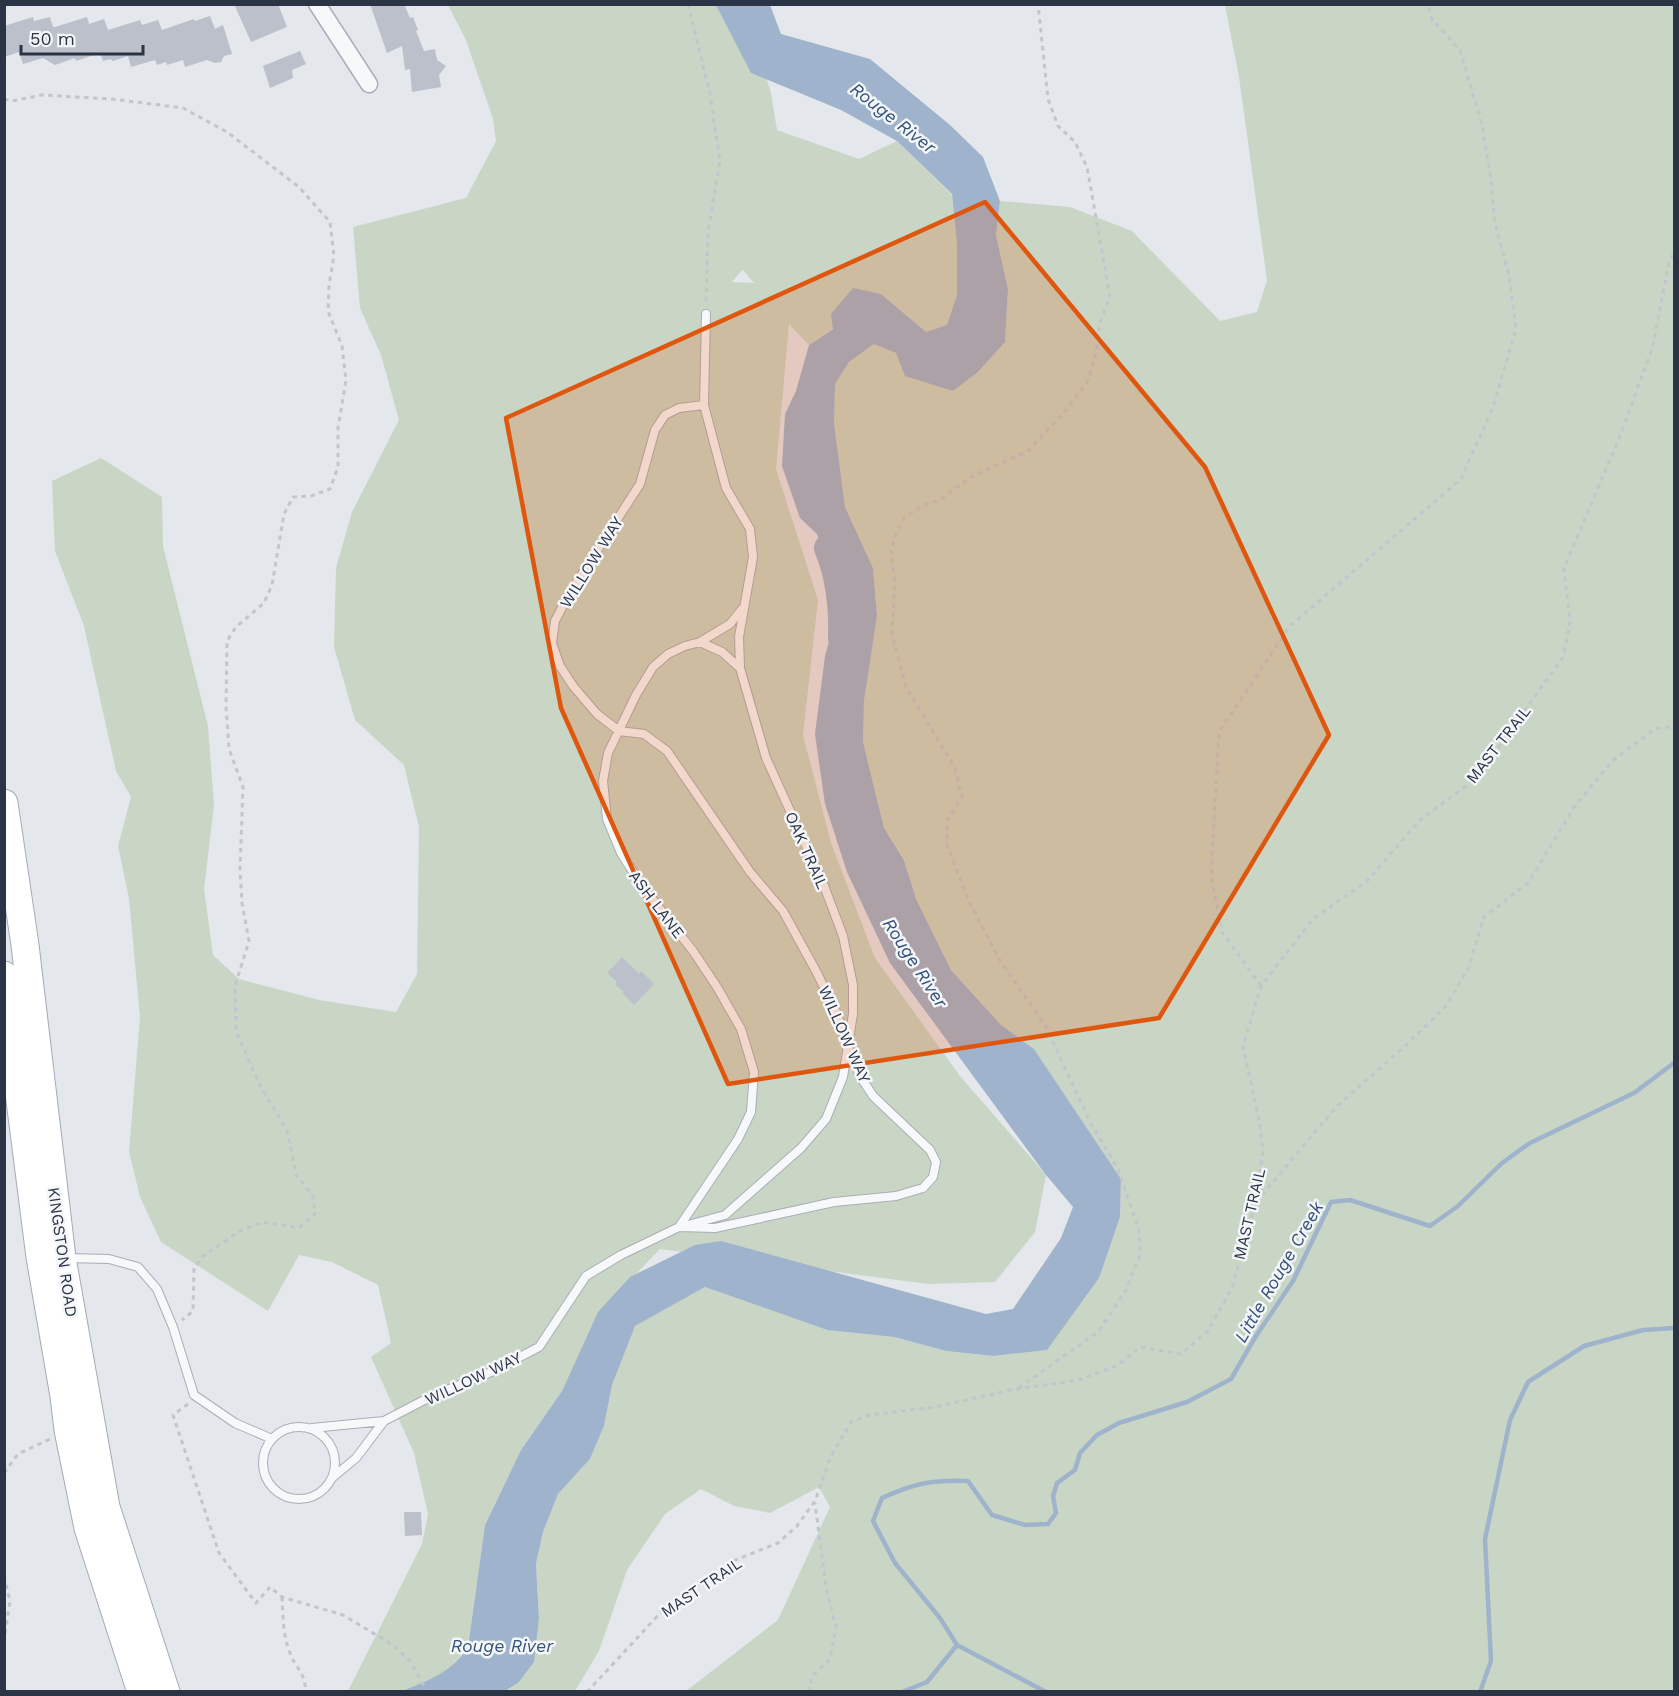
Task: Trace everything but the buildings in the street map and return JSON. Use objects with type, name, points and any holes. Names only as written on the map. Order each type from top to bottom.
[{"type":"main road","name":"KINGSTON ROAD","points":[[4,803],[25,945],[68,1430],[88,1528],[141,1692]]},
{"type":"main road","name":"KINGSTON ROAD","points":[[4,975],[51,1258],[106,1507],[166,1692]]},
{"type":"street","points":[[317,4],[369,84]]},
{"type":"lane","name":"OAK TRAIL","points":[[679,1227],[724,1215],[801,1148],[826,1119],[843,1077],[853,1014],[853,985],[843,936],[823,883],[766,758],[740,668],[739,638],[742,609],[753,557],[750,529],[726,488],[704,405],[706,314]]},
{"type":"lane","name":"WILLOW WAY","points":[[310,1429],[384,1421],[430,1397],[491,1372],[539,1347],[586,1276],[679,1227],[715,1228],[834,1202],[896,1196],[923,1188],[933,1177],[936,1162],[930,1150],[873,1096],[860,1076],[837,1014],[783,911],[750,872],[667,751],[644,734],[619,731],[597,714],[573,686],[560,666],[552,642],[555,621],[569,594],[640,484],[655,430],[665,415],[679,408],[704,405]]},
{"type":"lane","name":"ASH LANE","points":[[679,1227],[733,1148],[752,1112],[754,1072],[741,1029],[717,987],[621,853],[607,819],[603,781],[609,753],[636,695],[653,667],[668,654],[700,642],[730,624],[742,609]]},
{"type":"lane","points":[[700,642],[722,652],[740,668]]},
{"type":"lane","points":[[51,1258],[109,1259],[138,1267],[157,1289],[173,1327],[194,1395],[235,1423],[272,1439]]},
{"type":"lane","name":"WILLOW WAY","points":[[332,1478],[356,1458],[384,1421]]},
{"type":"lane","points":[[290,1428],[310,1429],[320,1434],[328,1442],[334,1454],[335,1466],[332,1478],[315,1496],[303,1499],[279,1494],[264,1474],[262,1462],[265,1450],[272,1439],[290,1428]]},
{"type":"path","points":[[688,4],[710,94],[720,161],[708,232],[706,314]]},
{"type":"path","points":[[1018,1389],[1099,1331],[1126,1290],[1140,1255],[1139,1230],[1118,1169],[1086,1113],[1046,1027],[1001,962],[969,902],[947,845],[947,820],[962,797],[955,768],[906,687],[892,634],[895,582],[891,551],[896,533],[905,517],[924,504],[940,500],[971,477],[1028,451],[1066,410],[1088,381],[1096,353],[1100,323],[1110,296],[1087,167],[1075,142],[1058,126],[1048,99],[1038,4]]},
{"type":"path","points":[[1261,986],[1222,932],[1211,874],[1219,732],[1290,626],[1461,478],[1493,407],[1516,329],[1509,275],[1495,224],[1491,179],[1482,124],[1460,50],[1432,19],[1428,4]]},
{"type":"path","points":[[4,99],[12,101],[42,95],[111,99],[183,108],[227,132],[299,187],[330,222],[334,256],[329,285],[328,311],[342,346],[346,380],[338,428],[338,467],[330,489],[311,496],[293,497],[284,514],[272,585],[264,603],[236,627],[227,641],[226,671],[229,749],[243,787],[240,870],[242,903],[249,941],[235,986],[236,1031],[260,1086],[287,1130],[296,1175],[313,1196],[315,1214],[299,1228],[263,1222],[240,1232],[203,1256],[194,1268],[193,1311],[173,1327]]},
{"type":"path","name":"MAST TRAIL","points":[[587,1692],[663,1609],[733,1561],[778,1543],[797,1526],[815,1501],[831,1456],[852,1422],[869,1415],[936,1407],[1018,1389],[1079,1380],[1118,1365],[1140,1347],[1181,1354],[1208,1331],[1232,1288],[1255,1204],[1263,1152],[1244,1046],[1261,986],[1312,919],[1367,881],[1420,820],[1469,784],[1493,755],[1563,657],[1570,623],[1564,568],[1620,436],[1652,349],[1669,263],[1674,252]]},
{"type":"path","points":[[1255,1204],[1337,1106],[1403,1048],[1446,1006],[1469,967],[1484,917],[1528,883],[1575,806],[1612,761],[1655,729],[1674,726]]},
{"type":"path","points":[[194,1395],[186,1407],[173,1415],[219,1553],[256,1603],[270,1587],[282,1597],[343,1615],[393,1645],[411,1662],[427,1692]]},
{"type":"path","points":[[4,1473],[18,1454],[68,1430]]},
{"type":"path","points":[[808,1692],[812,1676],[831,1659],[836,1628],[826,1587],[815,1501]]},
{"type":"path","points":[[4,1576],[10,1601],[4,1641]]},
{"type":"path","points":[[282,1597],[283,1620],[290,1654],[306,1682],[304,1692]]},
{"type":"highlighted area","points":[[985,202],[1205,467],[1329,735],[1159,1018],[728,1084],[561,708],[506,418]]},
{"type":"green space","points":[[448,5],[744,5],[771,93],[777,130],[859,159],[897,141],[952,195],[957,244],[957,295],[947,325],[926,332],[881,294],[809,345],[789,324],[776,469],[818,600],[803,735],[831,843],[875,958],[960,1076],[1046,1175],[1035,1232],[995,1282],[928,1284],[660,1249],[597,1315],[562,1391],[521,1450],[485,1525],[468,1647],[447,1669],[418,1686],[393,1692],[348,1691],[422,1544],[428,1514],[414,1453],[371,1357],[391,1343],[378,1285],[332,1262],[299,1255],[268,1311],[161,1242],[140,1197],[129,1152],[140,1017],[129,898],[118,846],[131,797],[116,771],[84,626],[55,551],[52,481],[101,458],[162,497],[163,546],[208,726],[214,805],[204,889],[213,955],[239,979],[319,1000],[396,1012],[417,974],[419,827],[404,765],[355,720],[334,647],[336,568],[352,512],[399,420],[381,355],[360,308],[353,227],[466,198],[496,141],[493,119],[466,40]],"holes":[[[743,270],[754,283],[732,282]]]},
{"type":"green space","points":[[1225,5],[1674,5],[1674,1691],[686,1691],[778,1620],[830,1507],[819,1487],[770,1513],[734,1506],[701,1489],[665,1514],[627,1570],[599,1651],[575,1691],[505,1692],[518,1683],[539,1618],[536,1564],[543,1532],[558,1494],[590,1459],[604,1426],[612,1385],[634,1326],[705,1287],[827,1330],[894,1337],[946,1351],[993,1356],[1046,1350],[1120,1218],[1121,1179],[1034,1049],[1001,1025],[951,970],[916,899],[904,859],[884,828],[863,742],[864,701],[877,616],[873,568],[845,507],[834,423],[835,384],[849,362],[874,344],[896,353],[953,391],[978,372],[1005,342],[1008,289],[996,235],[1000,201],[1070,207],[1132,231],[1220,321],[1257,312],[1267,280],[1239,77]]},
{"type":"water","name":"Rouge River","points":[[716,5],[770,5],[781,34],[870,59],[950,125],[983,157],[1000,201],[996,235],[1008,289],[1005,342],[978,372],[953,391],[905,376],[896,353],[874,344],[849,362],[835,384],[834,423],[845,507],[873,568],[877,616],[864,701],[863,742],[884,828],[904,860],[916,899],[951,970],[1001,1025],[1034,1049],[1121,1179],[1120,1217],[1099,1278],[1047,1350],[993,1356],[946,1351],[894,1337],[827,1330],[705,1287],[635,1326],[612,1385],[604,1426],[590,1459],[558,1494],[543,1532],[536,1564],[539,1618],[534,1662],[518,1683],[505,1691],[402,1691],[447,1669],[462,1656],[468,1647],[485,1525],[521,1450],[562,1391],[598,1312],[630,1277],[695,1245],[721,1241],[986,1314],[1013,1309],[1061,1238],[1073,1207],[1046,1175],[890,963],[847,872],[825,804],[815,734],[825,656],[842,595],[817,534],[800,518],[782,466],[785,414],[796,391],[809,345],[833,329],[831,314],[853,288],[881,294],[926,332],[947,325],[957,295],[957,244],[952,194],[897,141],[841,110],[751,73]]},
{"type":"waterway","name":"Rouge River","points":[[828,548],[840,592],[842,638]]},
{"type":"waterway","name":"Little Rouge Creek","points":[[902,1692],[927,1682],[957,1645],[940,1618],[895,1563],[873,1521],[882,1498],[924,1483],[968,1481],[992,1515],[1025,1525],[1048,1524],[1056,1513],[1053,1496],[1057,1483],[1075,1470],[1080,1453],[1097,1435],[1119,1423],[1187,1402],[1231,1379],[1256,1336],[1293,1281],[1331,1202],[1350,1200],[1430,1226],[1458,1206],[1502,1163],[1530,1143],[1634,1093],[1674,1063]]},
{"type":"waterway","points":[[1480,1692],[1491,1661],[1485,1539],[1510,1420],[1528,1382],[1584,1346],[1643,1330],[1674,1328]]},
{"type":"waterway","points":[[957,1645],[1046,1692]]}]
